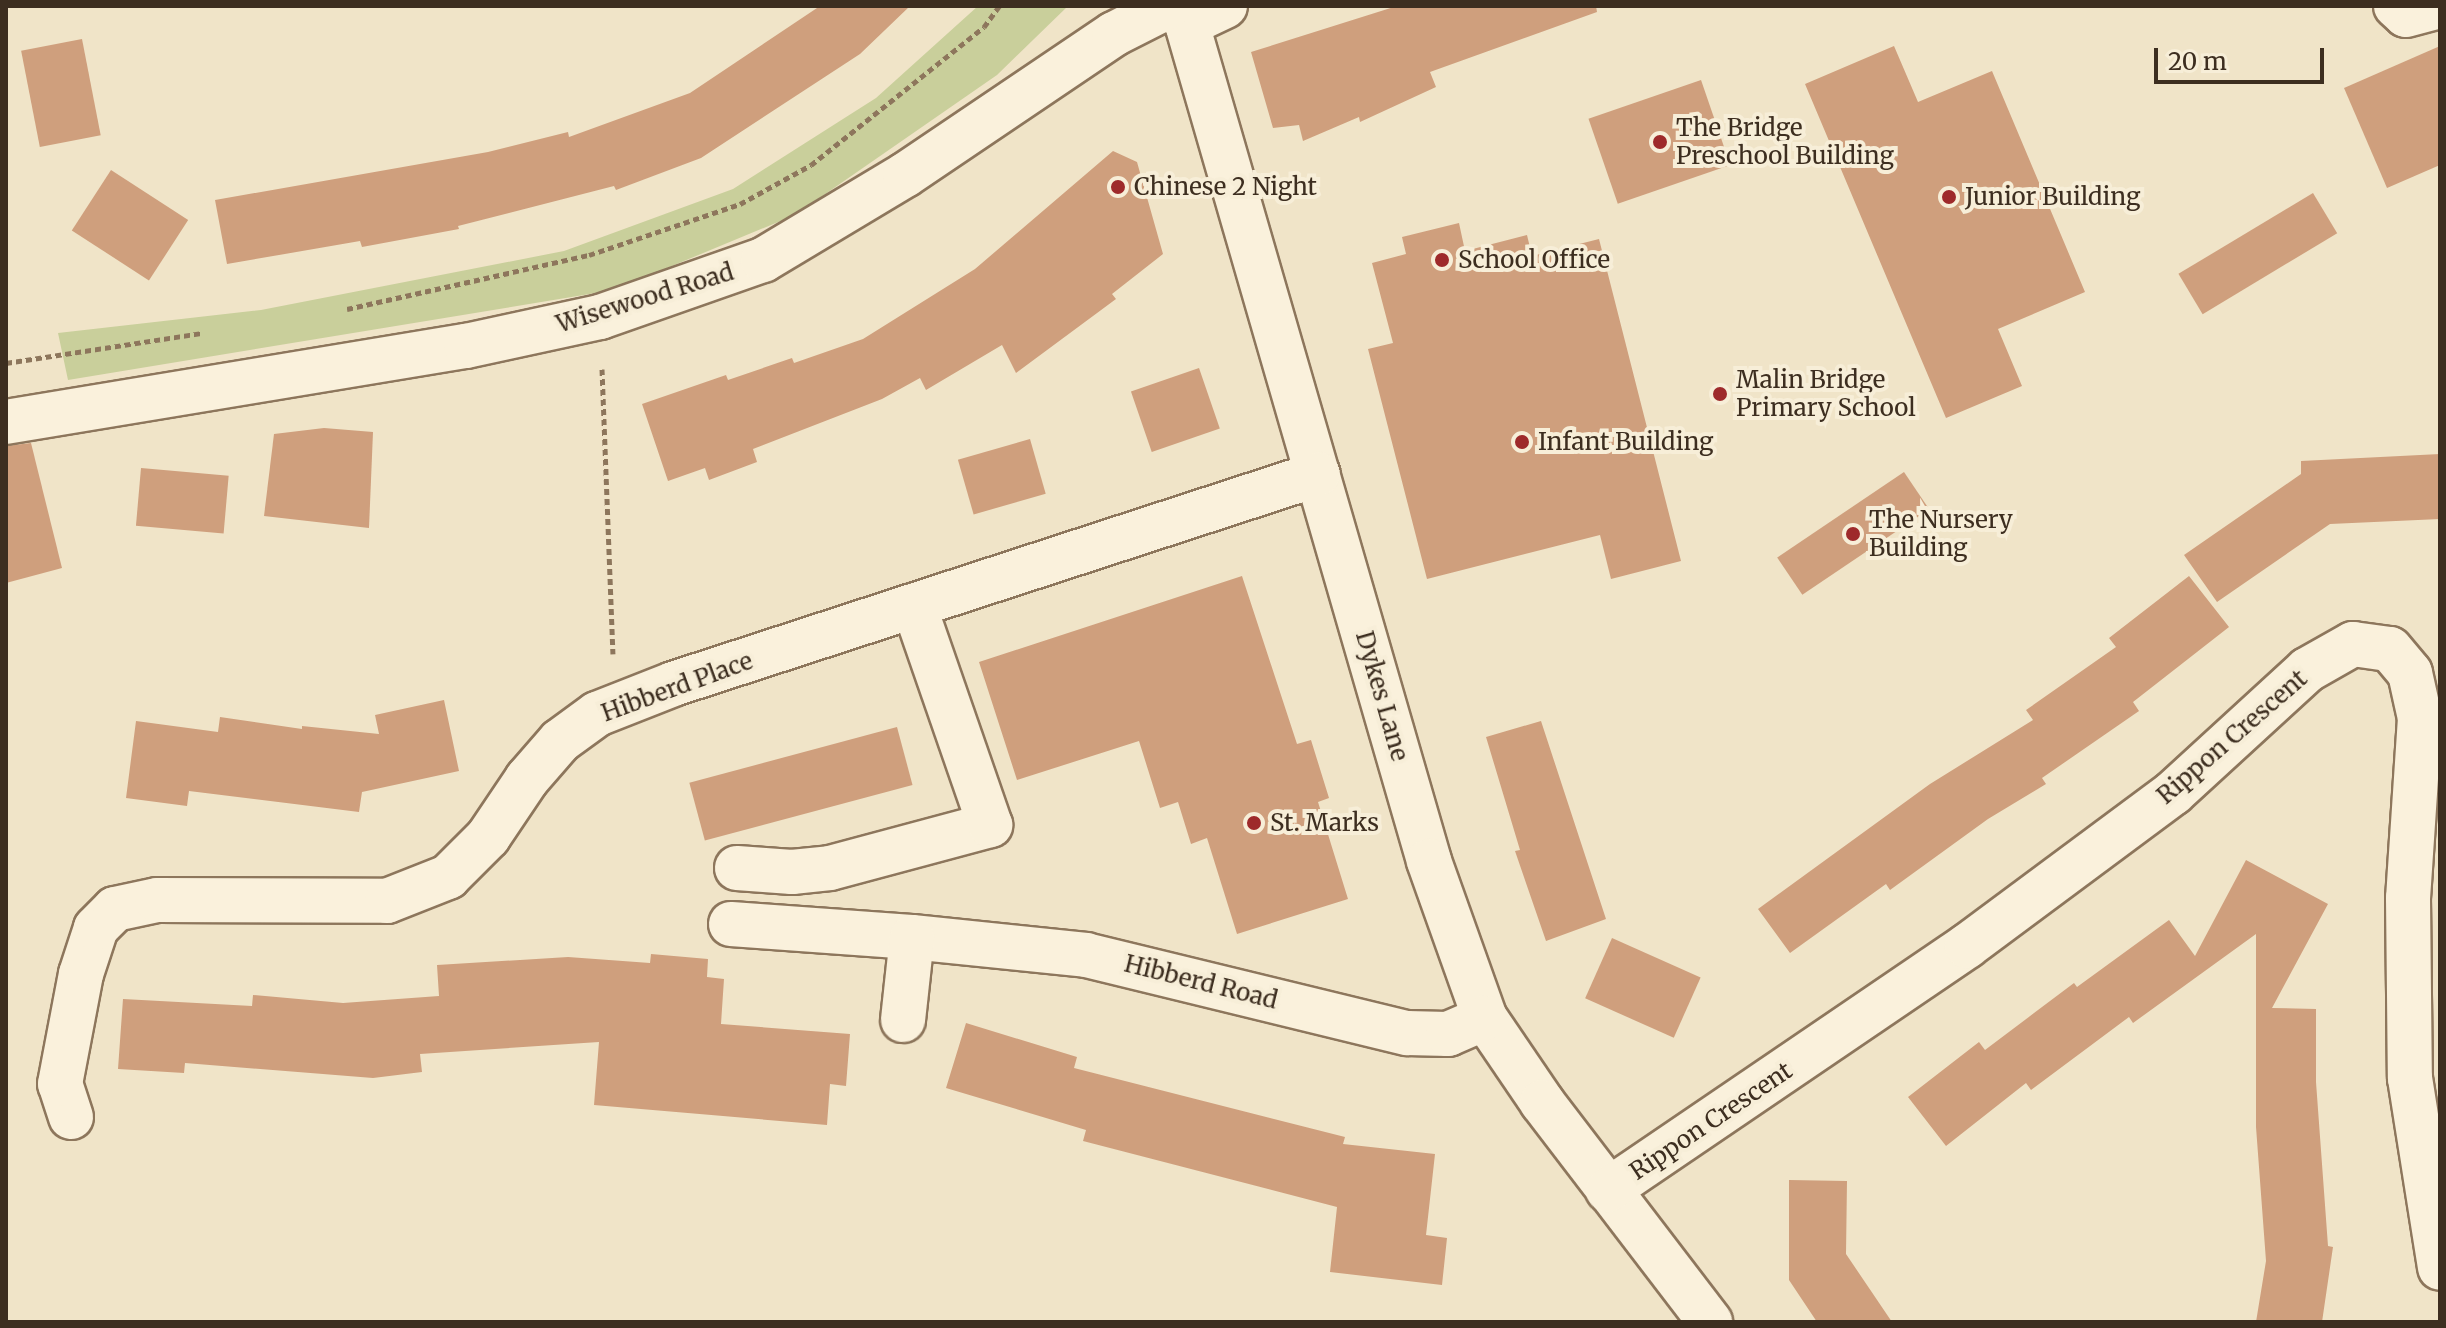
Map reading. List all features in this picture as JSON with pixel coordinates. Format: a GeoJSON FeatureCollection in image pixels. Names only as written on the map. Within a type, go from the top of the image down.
{"type":"FeatureCollection","features":[{"type":"Feature","properties":{"kind":"street","name":"Wisewood Road"},"geometry":{"type":"LineString","coordinates":[[6,422],[466,346],[600,317],[763,260],[905,175],[1114,34],[1192,10]]}},
{"type":"Feature","properties":{"kind":"street","name":"Dykes Lane"},"geometry":{"type":"LineString","coordinates":[[1192,10],[1318,474],[1429,861],[1485,1018],[1608,1190],[1710,1322]]}},
{"type":"Feature","properties":{"kind":"street","name":"Hibberd Place"},"geometry":{"type":"LineString","coordinates":[[71,1117],[60,1084],[81,974],[96,928],[115,909],[157,900],[387,901],[448,877],[488,837],[527,779],[560,741],[597,714],[673,684],[1318,474]]}},
{"type":"Feature","properties":{"kind":"street"},"geometry":{"type":"LineString","coordinates":[[737,868],[792,872],[830,868],[990,825],[914,606]]}},
{"type":"Feature","properties":{"kind":"street","name":"Rippon Crescent"},"geometry":{"type":"LineString","coordinates":[[1608,1190],[1967,946],[2173,793],[2307,670],[2353,644],[2390,649],[2410,673],[2420,718],[2408,898],[2410,1078],[2440,1268]]}},
{"type":"Feature","properties":{"kind":"street","name":"Hibberd Road"},"geometry":{"type":"LineString","coordinates":[[731,924],[912,937],[1086,955],[1407,1033],[1448,1034],[1485,1018]]}},
{"type":"Feature","properties":{"kind":"street"},"geometry":{"type":"LineString","coordinates":[[903,1020],[912,937]]}},
{"type":"Feature","properties":{"kind":"path"},"geometry":{"type":"LineString","coordinates":[[338,311],[589,255],[740,204],[811,165],[984,27],[999,6]]}},
{"type":"Feature","properties":{"kind":"path"},"geometry":{"type":"LineString","coordinates":[[600,317],[615,707]]}},
{"type":"Feature","properties":{"kind":"path"},"geometry":{"type":"LineString","coordinates":[[6,363],[217,331]]}},
{"type":"Feature","properties":{"kind":"green space"},"geometry":{"type":"Polygon","coordinates":[[[978,6],[1068,6],[997,75],[795,215],[614,290],[68,380],[58,333],[261,310],[564,251],[733,189],[876,98],[978,6]]]}},
{"type":"Feature","properties":{"kind":"building"},"geometry":{"type":"Polygon","coordinates":[[[820,6],[910,6],[860,54],[701,158],[616,190],[614,186],[458,226],[459,229],[362,247],[360,241],[227,264],[215,200],[488,152],[568,132],[569,137],[690,93],[820,6]]]}},
{"type":"Feature","properties":{"kind":"building"},"geometry":{"type":"Polygon","coordinates":[[[1397,6],[1596,6],[1597,12],[1430,72],[1436,87],[1360,122],[1359,117],[1303,141],[1299,125],[1273,128],[1251,52],[1397,6]]]}},
{"type":"Feature","properties":{"kind":"building"},"geometry":{"type":"Polygon","coordinates":[[[82,39],[101,135],[40,147],[21,51],[82,39]]]}},
{"type":"Feature","properties":{"kind":"building","name":"Junior Building"},"geometry":{"type":"Polygon","coordinates":[[[1894,46],[1918,102],[1992,71],[2085,292],[1998,329],[2022,386],[1946,418],[1805,84],[1894,46]]]}},
{"type":"Feature","properties":{"kind":"building"},"geometry":{"type":"Polygon","coordinates":[[[2440,46],[2440,165],[2387,188],[2344,88],[2440,46]]]}},
{"type":"Feature","properties":{"kind":"building","name":"The Bridge Preschool Building"},"geometry":{"type":"Polygon","coordinates":[[[1701,80],[1730,165],[1618,204],[1588,119],[1701,80]]]}},
{"type":"Feature","properties":{"kind":"building"},"geometry":{"type":"Polygon","coordinates":[[[1113,151],[1137,162],[1163,254],[1112,294],[1116,299],[1016,373],[1002,345],[926,390],[920,378],[882,399],[753,449],[757,462],[709,480],[705,468],[668,481],[642,404],[726,375],[728,380],[792,358],[794,363],[863,339],[975,269],[1113,151]]]}},
{"type":"Feature","properties":{"kind":"building"},"geometry":{"type":"Polygon","coordinates":[[[111,170],[188,220],[149,280],[72,230],[111,170]]]}},
{"type":"Feature","properties":{"kind":"building"},"geometry":{"type":"Polygon","coordinates":[[[2313,193],[2337,233],[2203,314],[2178,274],[2313,193]]]}},
{"type":"Feature","properties":{"kind":"building","name":"Infant Building"},"geometry":{"type":"Polygon","coordinates":[[[1459,223],[1465,251],[1527,235],[1532,256],[1599,239],[1681,561],[1611,579],[1600,535],[1427,579],[1368,349],[1393,343],[1372,263],[1406,254],[1402,237],[1459,223]]]}},
{"type":"Feature","properties":{"kind":"building"},"geometry":{"type":"Polygon","coordinates":[[[1199,368],[1220,429],[1152,452],[1131,391],[1199,368]]]}},
{"type":"Feature","properties":{"kind":"building"},"geometry":{"type":"Polygon","coordinates":[[[324,428],[373,432],[369,528],[264,516],[274,434],[324,428]]]}},
{"type":"Feature","properties":{"kind":"building"},"geometry":{"type":"Polygon","coordinates":[[[1030,439],[1046,494],[974,514],[958,460],[1030,439]]]}},
{"type":"Feature","properties":{"kind":"building"},"geometry":{"type":"Polygon","coordinates":[[[31,443],[62,568],[6,583],[6,446],[31,443]]]}},
{"type":"Feature","properties":{"kind":"building"},"geometry":{"type":"Polygon","coordinates":[[[2440,454],[2440,519],[2330,524],[2217,602],[2184,555],[2301,474],[2301,461],[2440,454]]]}},
{"type":"Feature","properties":{"kind":"building"},"geometry":{"type":"Polygon","coordinates":[[[141,468],[229,476],[224,533],[136,526],[141,468]]]}},
{"type":"Feature","properties":{"kind":"building","name":"The Nursery Building"},"geometry":{"type":"Polygon","coordinates":[[[1904,472],[1929,509],[1802,595],[1777,558],[1904,472]]]}},
{"type":"Feature","properties":{"kind":"building"},"geometry":{"type":"Polygon","coordinates":[[[1242,576],[1297,744],[1311,740],[1329,798],[1318,802],[1348,899],[1237,934],[1207,838],[1191,844],[1178,802],[1160,808],[1139,741],[1017,780],[979,662],[1242,576]]]}},
{"type":"Feature","properties":{"kind":"building"},"geometry":{"type":"Polygon","coordinates":[[[2189,576],[2229,627],[2133,702],[2139,711],[2042,778],[2046,784],[1988,819],[1890,890],[1886,884],[1790,953],[1758,909],[1930,784],[2033,720],[2026,710],[2116,647],[2109,638],[2189,576]]]}},
{"type":"Feature","properties":{"kind":"building"},"geometry":{"type":"Polygon","coordinates":[[[444,700],[459,771],[362,792],[359,812],[189,791],[187,806],[126,798],[136,721],[218,732],[220,717],[302,729],[302,726],[379,734],[375,715],[444,700]]]}},
{"type":"Feature","properties":{"kind":"building"},"geometry":{"type":"Polygon","coordinates":[[[1541,721],[1606,919],[1546,941],[1515,851],[1520,850],[1486,737],[1541,721]]]}},
{"type":"Feature","properties":{"kind":"building"},"geometry":{"type":"Polygon","coordinates":[[[897,727],[913,785],[705,841],[689,783],[897,727]]]}},
{"type":"Feature","properties":{"kind":"building"},"geometry":{"type":"Polygon","coordinates":[[[2246,860],[2328,904],[2272,1008],[2316,1009],[2316,1082],[2328,1246],[2333,1247],[2322,1322],[2256,1322],[2266,1261],[2256,1127],[2256,934],[2133,1023],[2129,1017],[2031,1090],[2026,1083],[1946,1146],[1908,1097],[1979,1042],[1985,1050],[2074,983],[2077,987],[2169,920],[2195,956],[2246,860]]]}},
{"type":"Feature","properties":{"kind":"building"},"geometry":{"type":"Polygon","coordinates":[[[1612,938],[1701,977],[1674,1038],[1585,998],[1612,938]]]}},
{"type":"Feature","properties":{"kind":"building"},"geometry":{"type":"Polygon","coordinates":[[[651,954],[708,959],[707,977],[724,979],[721,1024],[850,1034],[846,1086],[830,1084],[827,1125],[594,1105],[599,1042],[420,1054],[422,1072],[373,1078],[185,1063],[184,1073],[118,1069],[123,999],[252,1006],[253,995],[343,1003],[439,996],[437,965],[568,957],[650,963],[651,954]]]}},
{"type":"Feature","properties":{"kind":"building"},"geometry":{"type":"Polygon","coordinates":[[[966,1023],[1077,1057],[1074,1068],[1345,1137],[1343,1144],[1435,1154],[1426,1235],[1447,1238],[1442,1285],[1330,1272],[1337,1207],[1083,1141],[1086,1130],[946,1088],[966,1023]]]}},
{"type":"Feature","properties":{"kind":"building"},"geometry":{"type":"Polygon","coordinates":[[[1789,1180],[1847,1181],[1846,1254],[1892,1322],[1817,1322],[1789,1280],[1789,1180]]]}},
{"type":"Feature","properties":{"kind":"place","name":"The Bridge Preschool Building"},"geometry":{"type":"Point","coordinates":[1660,142]}},
{"type":"Feature","properties":{"kind":"place","name":"Chinese 2 Night"},"geometry":{"type":"Point","coordinates":[1118,187]}},
{"type":"Feature","properties":{"kind":"place","name":"Junior Building"},"geometry":{"type":"Point","coordinates":[1949,197]}},
{"type":"Feature","properties":{"kind":"place","name":"School Office"},"geometry":{"type":"Point","coordinates":[1442,260]}},
{"type":"Feature","properties":{"kind":"place","name":"Malin Bridge Primary School"},"geometry":{"type":"Point","coordinates":[1720,394]}},
{"type":"Feature","properties":{"kind":"place","name":"Infant Building"},"geometry":{"type":"Point","coordinates":[1522,442]}},
{"type":"Feature","properties":{"kind":"place","name":"The Nursery Building"},"geometry":{"type":"Point","coordinates":[1853,534]}},
{"type":"Feature","properties":{"kind":"place","name":"St. Marks"},"geometry":{"type":"Point","coordinates":[1254,823]}}]}
